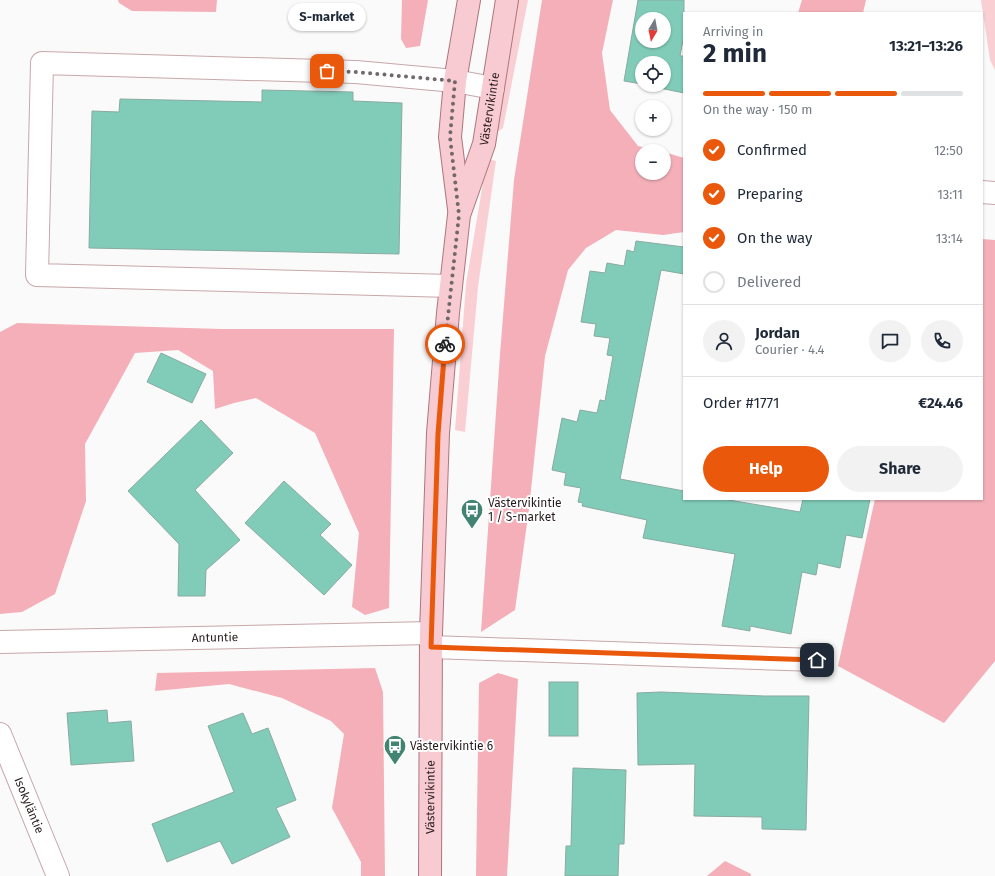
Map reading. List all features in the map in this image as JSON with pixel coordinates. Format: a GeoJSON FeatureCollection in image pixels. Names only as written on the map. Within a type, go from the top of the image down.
{"type":"FeatureCollection","features":[{"type":"Feature","properties":{"kind":"main road","name":"Västervikintie"},"geometry":{"type":"LineString","coordinates":[[459,215],[450,137],[455,81],[469,0]]}},
{"type":"Feature","properties":{"kind":"main road","name":"Västervikintie"},"geometry":{"type":"LineString","coordinates":[[430,876],[431,640],[438,434],[459,215],[484,144],[506,0]]}},
{"type":"Feature","properties":{"kind":"street"},"geometry":{"type":"LineString","coordinates":[[451,286],[37,275],[42,64],[356,72],[455,81],[493,88]]}},
{"type":"Feature","properties":{"kind":"street"},"geometry":{"type":"LineString","coordinates":[[983,192],[995,193]]}},
{"type":"Feature","properties":{"kind":"street","name":"Antuntie"},"geometry":{"type":"LineString","coordinates":[[0,642],[431,640],[817,660]]}},
{"type":"Feature","properties":{"kind":"street","name":"Isokyläntie"},"geometry":{"type":"LineString","coordinates":[[0,734],[58,876]]}},
{"type":"Feature","properties":{"kind":"shaded area"},"geometry":{"type":"Polygon","coordinates":[[[118,0],[217,0],[216,12],[132,11],[119,3],[118,0]]]}},
{"type":"Feature","properties":{"kind":"shaded area"},"geometry":{"type":"Polygon","coordinates":[[[402,0],[428,0],[420,46],[406,48],[401,39],[402,0]]]}},
{"type":"Feature","properties":{"kind":"shaded area"},"geometry":{"type":"Polygon","coordinates":[[[518,0],[528,0],[503,128],[493,135],[518,0]]]}},
{"type":"Feature","properties":{"kind":"shaded area"},"geometry":{"type":"Polygon","coordinates":[[[542,0],[613,0],[602,53],[610,110],[636,144],[635,144],[635,180],[671,180],[671,154],[683,158],[683,232],[663,235],[616,230],[586,248],[568,270],[545,356],[529,509],[515,610],[481,632],[500,354],[514,180],[542,0]]]}},
{"type":"Feature","properties":{"kind":"shaded area"},"geometry":{"type":"Polygon","coordinates":[[[802,0],[866,0],[863,12],[798,12],[802,0]]]}},
{"type":"Feature","properties":{"kind":"shaded area"},"geometry":{"type":"Polygon","coordinates":[[[981,0],[995,0],[995,70],[990,60],[981,0]]]}},
{"type":"Feature","properties":{"kind":"shaded area"},"geometry":{"type":"Polygon","coordinates":[[[487,159],[496,161],[478,287],[465,432],[455,430],[466,284],[487,159]]]}},
{"type":"Feature","properties":{"kind":"shaded area"},"geometry":{"type":"Polygon","coordinates":[[[983,239],[995,240],[995,661],[944,723],[838,666],[875,500],[983,500],[983,239]]]}},
{"type":"Feature","properties":{"kind":"shaded area"},"geometry":{"type":"Polygon","coordinates":[[[17,323],[222,329],[394,329],[389,608],[365,615],[352,607],[359,533],[315,433],[256,398],[215,409],[213,371],[178,350],[135,353],[85,444],[86,501],[55,594],[22,612],[0,614],[0,332],[17,323]]]}},
{"type":"Feature","properties":{"kind":"shaded area"},"geometry":{"type":"Polygon","coordinates":[[[375,668],[383,692],[385,876],[361,876],[361,862],[332,808],[344,734],[331,721],[282,698],[229,684],[155,691],[157,673],[375,668]]]}},
{"type":"Feature","properties":{"kind":"shaded area"},"geometry":{"type":"Polygon","coordinates":[[[498,673],[518,679],[507,876],[476,876],[479,683],[498,673]]]}},
{"type":"Feature","properties":{"kind":"shaded area"},"geometry":{"type":"Polygon","coordinates":[[[725,861],[751,874],[751,876],[707,876],[725,861]]]}},
{"type":"Feature","properties":{"kind":"building"},"geometry":{"type":"Polygon","coordinates":[[[638,0],[684,0],[683,40],[680,56],[683,56],[683,93],[671,90],[671,56],[635,56],[635,83],[624,81],[635,17],[635,48],[671,48],[671,12],[636,12],[638,0]]]}},
{"type":"Feature","properties":{"kind":"building"},"geometry":{"type":"Polygon","coordinates":[[[262,90],[353,92],[353,101],[402,103],[399,254],[89,248],[92,111],[119,112],[120,99],[262,102],[262,90]]]}},
{"type":"Feature","properties":{"kind":"building"},"geometry":{"type":"Polygon","coordinates":[[[636,241],[683,247],[683,274],[661,270],[620,479],[683,491],[683,500],[729,500],[800,512],[803,500],[870,500],[862,538],[846,535],[840,568],[818,563],[816,575],[802,572],[791,634],[750,626],[750,631],[722,626],[735,554],[643,538],[647,520],[582,506],[583,503],[578,502],[581,488],[564,485],[566,473],[552,470],[562,418],[577,422],[580,410],[597,413],[600,400],[605,401],[613,356],[607,355],[610,338],[594,336],[596,324],[581,322],[590,271],[605,273],[607,263],[624,266],[627,250],[634,252],[636,241]]]}},
{"type":"Feature","properties":{"kind":"building"},"geometry":{"type":"Polygon","coordinates":[[[161,353],[206,374],[192,403],[147,382],[161,353]]]}},
{"type":"Feature","properties":{"kind":"building"},"geometry":{"type":"Polygon","coordinates":[[[201,420],[233,453],[195,490],[240,540],[206,570],[205,596],[178,596],[179,544],[128,491],[201,420]]]}},
{"type":"Feature","properties":{"kind":"building"},"geometry":{"type":"Polygon","coordinates":[[[284,481],[331,524],[320,535],[352,565],[324,595],[245,523],[284,481]]]}},
{"type":"Feature","properties":{"kind":"building"},"geometry":{"type":"Polygon","coordinates":[[[549,682],[578,682],[578,736],[549,736],[549,682]]]}},
{"type":"Feature","properties":{"kind":"building"},"geometry":{"type":"Polygon","coordinates":[[[661,692],[764,696],[809,696],[806,830],[762,829],[762,817],[694,816],[695,764],[638,765],[637,693],[661,692]]]}},
{"type":"Feature","properties":{"kind":"building"},"geometry":{"type":"Polygon","coordinates":[[[107,710],[108,723],[131,721],[134,761],[71,765],[67,713],[107,710]]]}},
{"type":"Feature","properties":{"kind":"building"},"geometry":{"type":"Polygon","coordinates":[[[243,713],[252,734],[268,728],[296,800],[276,808],[290,837],[232,864],[220,841],[167,862],[152,824],[234,792],[208,726],[243,713]]]}},
{"type":"Feature","properties":{"kind":"building"},"geometry":{"type":"Polygon","coordinates":[[[573,768],[626,770],[624,844],[619,844],[618,876],[565,876],[566,846],[571,846],[573,768]]]}},
{"type":"Feature","properties":{"kind":"way so far"},"geometry":{"type":"LineString","coordinates":[[327,71],[356,72],[455,81],[450,137],[459,215],[445,344]]}},
{"type":"Feature","properties":{"kind":"place","name":"S-market"},"geometry":{"type":"Point","coordinates":[327,71]}},
{"type":"Feature","properties":{"kind":"place","name":"Västervikintie 1 / S-market"},"geometry":{"type":"Point","coordinates":[472,530]}},
{"type":"Feature","properties":{"kind":"place","name":"Västervikintie 6"},"geometry":{"type":"Point","coordinates":[395,766]}},
{"type":"Feature","properties":{"kind":"route"},"geometry":{"type":"LineString","coordinates":[[445,344],[438,434],[431,647],[817,660]]}}]}
